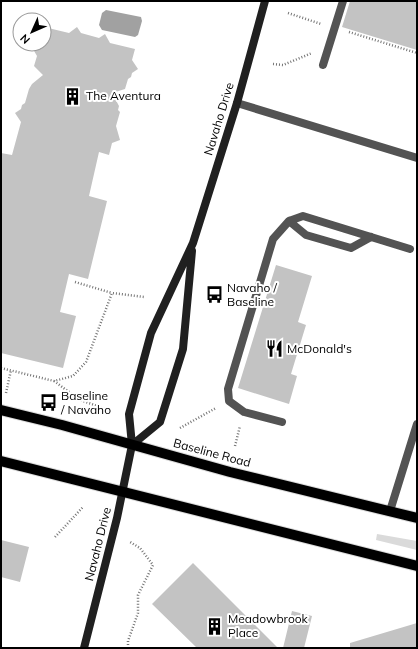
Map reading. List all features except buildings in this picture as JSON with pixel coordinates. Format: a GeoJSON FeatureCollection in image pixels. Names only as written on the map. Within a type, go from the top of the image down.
{"type":"FeatureCollection","features":[{"type":"Feature","properties":{"kind":"main road","name":"Baseline Road"},"geometry":{"type":"LineString","coordinates":[[1,410],[62,425],[230,472],[417,518]]}},
{"type":"Feature","properties":{"kind":"main road"},"geometry":{"type":"LineString","coordinates":[[1,461],[417,566]]}},
{"type":"Feature","properties":{"kind":"street","name":"Navaho Drive"},"geometry":{"type":"LineString","coordinates":[[84,648],[118,518],[132,445],[128,414],[151,333],[193,243],[237,103],[265,1]]}},
{"type":"Feature","properties":{"kind":"street","name":"Navaho Drive"},"geometry":{"type":"LineString","coordinates":[[132,445],[160,422],[181,356],[193,243]]}},
{"type":"Feature","properties":{"kind":"lane"},"geometry":{"type":"LineString","coordinates":[[323,65],[343,1]]}},
{"type":"Feature","properties":{"kind":"lane"},"geometry":{"type":"LineString","coordinates":[[237,103],[417,158]]}},
{"type":"Feature","properties":{"kind":"lane"},"geometry":{"type":"LineString","coordinates":[[282,422],[244,412],[229,401],[228,389],[273,239],[289,222],[303,216],[410,249]]}},
{"type":"Feature","properties":{"kind":"lane"},"geometry":{"type":"LineString","coordinates":[[289,222],[306,235],[352,248],[371,237]]}},
{"type":"Feature","properties":{"kind":"lane"},"geometry":{"type":"LineString","coordinates":[[390,511],[417,424]]}},
{"type":"Feature","properties":{"kind":"path"},"geometry":{"type":"LineString","coordinates":[[288,13],[417,53]]}},
{"type":"Feature","properties":{"kind":"path"},"geometry":{"type":"LineString","coordinates":[[273,64],[283,65],[312,53],[326,56]]}},
{"type":"Feature","properties":{"kind":"path"},"geometry":{"type":"LineString","coordinates":[[75,282],[112,293],[144,297]]}},
{"type":"Feature","properties":{"kind":"path"},"geometry":{"type":"LineString","coordinates":[[54,381],[73,376],[86,362],[112,293]]}},
{"type":"Feature","properties":{"kind":"path"},"geometry":{"type":"LineString","coordinates":[[1,368],[54,381],[80,400],[106,409]]}},
{"type":"Feature","properties":{"kind":"path"},"geometry":{"type":"LineString","coordinates":[[6,393],[11,370]]}},
{"type":"Feature","properties":{"kind":"path"},"geometry":{"type":"LineString","coordinates":[[180,428],[229,401]]}},
{"type":"Feature","properties":{"kind":"path"},"geometry":{"type":"LineString","coordinates":[[235,446],[244,412]]}},
{"type":"Feature","properties":{"kind":"path"},"geometry":{"type":"LineString","coordinates":[[55,537],[84,507]]}},
{"type":"Feature","properties":{"kind":"path"},"geometry":{"type":"LineString","coordinates":[[128,648],[128,641],[138,613],[138,595],[153,566],[140,548],[130,542]]}},
{"type":"Feature","properties":{"kind":"shaded area"},"geometry":{"type":"Polygon","coordinates":[[[106,10],[141,17],[142,21],[138,35],[135,37],[102,30],[99,25],[102,13],[106,10]]]}},
{"type":"Feature","properties":{"kind":"shaded area"},"geometry":{"type":"Polygon","coordinates":[[[377,534],[417,541],[417,550],[376,540],[377,534]]]}},
{"type":"Feature","properties":{"kind":"place","name":"The Aventura"},"geometry":{"type":"Point","coordinates":[73,96]}},
{"type":"Feature","properties":{"kind":"place","name":"Navaho / Baseline"},"geometry":{"type":"Point","coordinates":[214,295]}},
{"type":"Feature","properties":{"kind":"place","name":"McDonald's"},"geometry":{"type":"Point","coordinates":[274,349]}},
{"type":"Feature","properties":{"kind":"place","name":"Baseline / Navaho"},"geometry":{"type":"Point","coordinates":[48,403]}},
{"type":"Feature","properties":{"kind":"place","name":"Meadowbrook Place"},"geometry":{"type":"Point","coordinates":[215,626]}}]}
